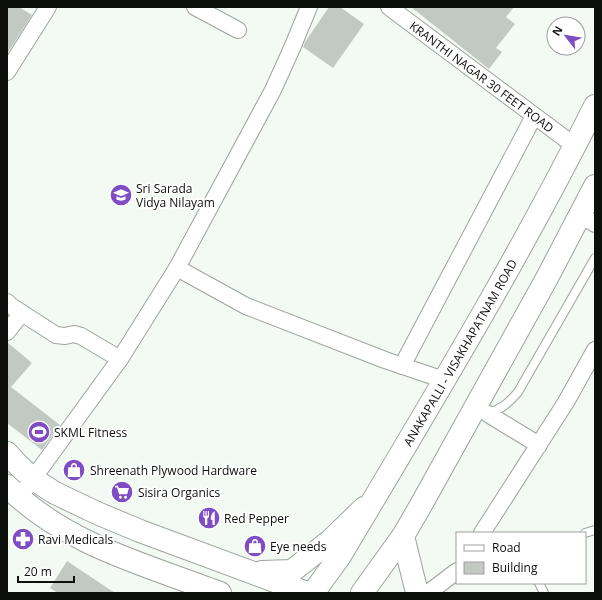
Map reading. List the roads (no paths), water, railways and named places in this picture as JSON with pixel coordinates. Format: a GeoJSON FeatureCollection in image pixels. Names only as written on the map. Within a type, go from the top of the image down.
{"type":"FeatureCollection","features":[{"type":"Feature","properties":{"kind":"main road","name":"ANAKAPALLI - VISAKHAPATNAM ROAD"},"geometry":{"type":"LineString","coordinates":[[313,593],[340,556],[495,292],[575,146],[595,106]]}},
{"type":"Feature","properties":{"kind":"main road"},"geometry":{"type":"LineString","coordinates":[[362,593],[403,536],[547,278],[588,219],[595,186]]}},
{"type":"Feature","properties":{"kind":"main road"},"geometry":{"type":"LineString","coordinates":[[7,453],[33,478],[55,493],[97,513],[140,531],[308,593]]}},
{"type":"Feature","properties":{"kind":"main road"},"geometry":{"type":"LineString","coordinates":[[13,492],[49,521],[78,537],[107,551],[142,565],[220,593]]}},
{"type":"Feature","properties":{"kind":"main road"},"geometry":{"type":"LineString","coordinates":[[253,573],[292,571],[330,541],[373,500]]}},
{"type":"Feature","properties":{"kind":"main road"},"geometry":{"type":"LineString","coordinates":[[403,536],[417,593]]}},
{"type":"Feature","properties":{"kind":"street"},"geometry":{"type":"LineString","coordinates":[[7,72],[48,7]]}},
{"type":"Feature","properties":{"kind":"street"},"geometry":{"type":"LineString","coordinates":[[195,7],[238,30]]}},
{"type":"Feature","properties":{"kind":"street"},"geometry":{"type":"LineString","coordinates":[[13,492],[33,478],[120,359],[177,268],[273,90],[309,7]]}},
{"type":"Feature","properties":{"kind":"street","name":"KRANTHI NAGAR 30 FEET ROAD"},"geometry":{"type":"LineString","coordinates":[[389,7],[575,146]]}},
{"type":"Feature","properties":{"kind":"street"},"geometry":{"type":"LineString","coordinates":[[402,366],[534,116]]}},
{"type":"Feature","properties":{"kind":"street"},"geometry":{"type":"LineString","coordinates":[[177,268],[246,306],[402,366],[444,380]]}},
{"type":"Feature","properties":{"kind":"street"},"geometry":{"type":"LineString","coordinates":[[7,302],[56,335],[65,336],[74,334],[81,336],[120,359]]}},
{"type":"Feature","properties":{"kind":"street"},"geometry":{"type":"LineString","coordinates":[[7,332],[22,313]]}},
{"type":"Feature","properties":{"kind":"street"},"geometry":{"type":"LineString","coordinates":[[483,532],[566,402],[595,350]]}},
{"type":"Feature","properties":{"kind":"street"},"geometry":{"type":"LineString","coordinates":[[488,414],[539,444]]}},
{"type":"Feature","properties":{"kind":"street"},"geometry":{"type":"LineString","coordinates":[[428,593],[456,572]]}},
{"type":"Feature","properties":{"kind":"lane"},"geometry":{"type":"LineString","coordinates":[[466,424],[499,409],[509,402],[518,392],[595,258]]}},
{"type":"Feature","properties":{"kind":"lane"},"geometry":{"type":"LineString","coordinates":[[540,584],[544,593]]}},
{"type":"Feature","properties":{"kind":"place","name":"Sri Sarada Vidya Nilayam"},"geometry":{"type":"Point","coordinates":[121,195]}},
{"type":"Feature","properties":{"kind":"place","name":"SKML Fitness"},"geometry":{"type":"Point","coordinates":[39,432]}},
{"type":"Feature","properties":{"kind":"place","name":"Shreenath Plywood Hardware"},"geometry":{"type":"Point","coordinates":[74,470]}},
{"type":"Feature","properties":{"kind":"place","name":"Sisira Organics"},"geometry":{"type":"Point","coordinates":[122,492]}},
{"type":"Feature","properties":{"kind":"place","name":"Red Pepper"},"geometry":{"type":"Point","coordinates":[209,518]}},
{"type":"Feature","properties":{"kind":"place","name":"Ravi Medicals"},"geometry":{"type":"Point","coordinates":[23,539]}},
{"type":"Feature","properties":{"kind":"place","name":"Eye needs"},"geometry":{"type":"Point","coordinates":[255,546]}}]}
